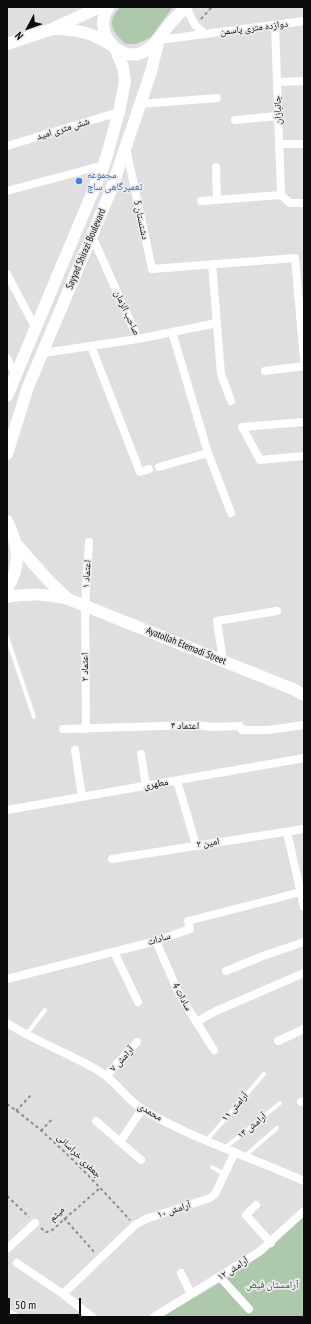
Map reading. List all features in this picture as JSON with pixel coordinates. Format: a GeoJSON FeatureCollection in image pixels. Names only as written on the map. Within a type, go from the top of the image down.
{"type":"FeatureCollection","features":[{"type":"Feature","properties":{"kind":"main road"},"geometry":{"type":"LineString","coordinates":[[7,44],[52,29],[100,7]]}},
{"type":"Feature","properties":{"kind":"main road","name":"Sayyad Shirazi Boulevard"},"geometry":{"type":"LineString","coordinates":[[7,396],[12,374],[35,327],[104,164],[119,112],[125,80],[123,67],[114,48],[106,37],[103,27],[105,14],[109,7]]}},
{"type":"Feature","properties":{"kind":"main road"},"geometry":{"type":"LineString","coordinates":[[52,29],[75,29],[84,31],[114,48],[128,54],[136,54],[150,48],[158,41],[172,22],[186,7]]}},
{"type":"Feature","properties":{"kind":"main road","name":"Sayyad Shirazi Boulevard"},"geometry":{"type":"LineString","coordinates":[[7,454],[28,387],[44,353],[59,311],[112,190],[151,72],[158,41]]}},
{"type":"Feature","properties":{"kind":"main road"},"geometry":{"type":"LineString","coordinates":[[7,521],[13,533],[16,545],[17,564],[11,582],[7,588]]}},
{"type":"Feature","properties":{"kind":"main road"},"geometry":{"type":"LineString","coordinates":[[16,545],[48,580],[68,599]]}},
{"type":"Feature","properties":{"kind":"main road"},"geometry":{"type":"LineString","coordinates":[[7,597],[29,594],[46,594],[68,599]]}},
{"type":"Feature","properties":{"kind":"main road","name":"Ayatollah Etemadi Street"},"geometry":{"type":"LineString","coordinates":[[68,599],[293,689],[304,695]]}},
{"type":"Feature","properties":{"kind":"street"},"geometry":{"type":"LineString","coordinates":[[186,7],[196,25],[205,34]]}},
{"type":"Feature","properties":{"kind":"street","name":"دوازده متری یاسمن"},"geometry":{"type":"LineString","coordinates":[[158,41],[304,21]]}},
{"type":"Feature","properties":{"kind":"street","name":"جانبازان"},"geometry":{"type":"LineString","coordinates":[[275,25],[280,195]]}},
{"type":"Feature","properties":{"kind":"street"},"geometry":{"type":"LineString","coordinates":[[277,82],[304,81]]}},
{"type":"Feature","properties":{"kind":"street"},"geometry":{"type":"LineString","coordinates":[[140,104],[217,98]]}},
{"type":"Feature","properties":{"kind":"street","name":"شش متری امید"},"geometry":{"type":"LineString","coordinates":[[7,146],[119,112]]}},
{"type":"Feature","properties":{"kind":"street"},"geometry":{"type":"LineString","coordinates":[[235,120],[278,116]]}},
{"type":"Feature","properties":{"kind":"street"},"geometry":{"type":"LineString","coordinates":[[279,144],[304,144]]}},
{"type":"Feature","properties":{"kind":"street","name":"دشتستان 5"},"geometry":{"type":"LineString","coordinates":[[126,147],[152,269],[212,264]]}},
{"type":"Feature","properties":{"kind":"street"},"geometry":{"type":"LineString","coordinates":[[7,191],[104,164]]}},
{"type":"Feature","properties":{"kind":"street"},"geometry":{"type":"LineString","coordinates":[[216,167],[217,200]]}},
{"type":"Feature","properties":{"kind":"street"},"geometry":{"type":"LineString","coordinates":[[201,201],[280,195],[290,203],[304,203]]}},
{"type":"Feature","properties":{"kind":"street","name":"صاحب الزمان"},"geometry":{"type":"LineString","coordinates":[[92,236],[138,339],[217,323]]}},
{"type":"Feature","properties":{"kind":"street"},"geometry":{"type":"LineString","coordinates":[[231,401],[221,374],[212,264],[295,258],[304,360]]}},
{"type":"Feature","properties":{"kind":"street"},"geometry":{"type":"LineString","coordinates":[[7,274],[35,327]]}},
{"type":"Feature","properties":{"kind":"street"},"geometry":{"type":"LineString","coordinates":[[172,332],[208,453],[231,513]]}},
{"type":"Feature","properties":{"kind":"street"},"geometry":{"type":"LineString","coordinates":[[44,353],[138,339]]}},
{"type":"Feature","properties":{"kind":"street"},"geometry":{"type":"LineString","coordinates":[[91,346],[140,472],[149,470]]}},
{"type":"Feature","properties":{"kind":"street"},"geometry":{"type":"LineString","coordinates":[[7,358],[12,374]]}},
{"type":"Feature","properties":{"kind":"street"},"geometry":{"type":"LineString","coordinates":[[265,371],[304,366]]}},
{"type":"Feature","properties":{"kind":"street"},"geometry":{"type":"LineString","coordinates":[[304,422],[242,427],[260,460],[304,456]]}},
{"type":"Feature","properties":{"kind":"street"},"geometry":{"type":"LineString","coordinates":[[159,467],[208,453]]}},
{"type":"Feature","properties":{"kind":"street","name":"اعتماد ۱"},"geometry":{"type":"LineString","coordinates":[[85,606],[89,542]]}},
{"type":"Feature","properties":{"kind":"street","name":"اعتماد ۲"},"geometry":{"type":"LineString","coordinates":[[85,606],[86,729]]}},
{"type":"Feature","properties":{"kind":"street"},"geometry":{"type":"LineString","coordinates":[[223,661],[217,621],[277,611]]}},
{"type":"Feature","properties":{"kind":"street","name":"اعتماد ۴"},"geometry":{"type":"LineString","coordinates":[[63,728],[86,729],[195,725],[212,727],[240,726],[242,730],[252,730],[304,726]]}},
{"type":"Feature","properties":{"kind":"street"},"geometry":{"type":"LineString","coordinates":[[74,750],[82,797]]}},
{"type":"Feature","properties":{"kind":"street"},"geometry":{"type":"LineString","coordinates":[[141,754],[146,786]]}},
{"type":"Feature","properties":{"kind":"street","name":"مطهری"},"geometry":{"type":"LineString","coordinates":[[7,810],[304,758]]}},
{"type":"Feature","properties":{"kind":"street"},"geometry":{"type":"LineString","coordinates":[[177,781],[196,845]]}},
{"type":"Feature","properties":{"kind":"street","name":"امین ۲"},"geometry":{"type":"LineString","coordinates":[[112,858],[304,829]]}},
{"type":"Feature","properties":{"kind":"street"},"geometry":{"type":"LineString","coordinates":[[287,832],[304,907]]}},
{"type":"Feature","properties":{"kind":"street","name":"سادات"},"geometry":{"type":"LineString","coordinates":[[7,979],[156,941],[190,929],[188,920],[301,892]]}},
{"type":"Feature","properties":{"kind":"street","name":"سادات 4"},"geometry":{"type":"LineString","coordinates":[[156,941],[179,994],[214,1050]]}},
{"type":"Feature","properties":{"kind":"street"},"geometry":{"type":"LineString","coordinates":[[226,971],[304,942]]}},
{"type":"Feature","properties":{"kind":"street"},"geometry":{"type":"LineString","coordinates":[[114,952],[138,1002]]}},
{"type":"Feature","properties":{"kind":"street"},"geometry":{"type":"LineString","coordinates":[[196,1022],[221,1009],[304,973]]}},
{"type":"Feature","properties":{"kind":"street","name":"محمدی"},"geometry":{"type":"LineString","coordinates":[[7,1023],[26,1035],[71,1056],[106,1076],[142,1108],[205,1141],[304,1181]]}},
{"type":"Feature","properties":{"kind":"street"},"geometry":{"type":"LineString","coordinates":[[278,1041],[304,1029]]}},
{"type":"Feature","properties":{"kind":"street","name":"آرامش ۷"},"geometry":{"type":"LineString","coordinates":[[106,1076],[137,1042]]}},
{"type":"Feature","properties":{"kind":"street"},"geometry":{"type":"LineString","coordinates":[[120,1142],[142,1108]]}},
{"type":"Feature","properties":{"kind":"street"},"geometry":{"type":"LineString","coordinates":[[96,1121],[141,1160]]}},
{"type":"Feature","properties":{"kind":"street","name":"آرامش ۱۰"},"geometry":{"type":"LineString","coordinates":[[63,1294],[135,1225],[146,1219],[210,1198],[215,1194],[235,1152]]}},
{"type":"Feature","properties":{"kind":"street"},"geometry":{"type":"LineString","coordinates":[[256,1205],[246,1215],[271,1243]]}},
{"type":"Feature","properties":{"kind":"street","name":"آرامش ۱۲"},"geometry":{"type":"LineString","coordinates":[[154,1317],[250,1258],[271,1243],[304,1211]]}},
{"type":"Feature","properties":{"kind":"street"},"geometry":{"type":"LineString","coordinates":[[7,1249],[35,1223]]}},
{"type":"Feature","properties":{"kind":"street"},"geometry":{"type":"LineString","coordinates":[[17,1263],[63,1294],[92,1317]]}},
{"type":"Feature","properties":{"kind":"street"},"geometry":{"type":"LineString","coordinates":[[181,1273],[191,1294]]}},
{"type":"Feature","properties":{"kind":"street"},"geometry":{"type":"LineString","coordinates":[[220,1277],[248,1309]]}},
{"type":"Feature","properties":{"kind":"lane"},"geometry":{"type":"LineString","coordinates":[[7,637],[34,717]]}},
{"type":"Feature","properties":{"kind":"lane"},"geometry":{"type":"LineString","coordinates":[[26,1035],[45,1010]]}},
{"type":"Feature","properties":{"kind":"lane","name":"آرامش ۱۱"},"geometry":{"type":"LineString","coordinates":[[205,1141],[264,1074]]}},
{"type":"Feature","properties":{"kind":"lane","name":"آرامش ۱۳"},"geometry":{"type":"LineString","coordinates":[[224,1148],[280,1103]]}},
{"type":"Feature","properties":{"kind":"lane"},"geometry":{"type":"LineString","coordinates":[[245,1156],[277,1128]]}},
{"type":"Feature","properties":{"kind":"lane"},"geometry":{"type":"LineString","coordinates":[[212,1167],[224,1174]]}},
{"type":"Feature","properties":{"kind":"lane"},"geometry":{"type":"LineString","coordinates":[[7,1310],[20,1317]]}},
{"type":"Feature","properties":{"kind":"path"},"geometry":{"type":"LineString","coordinates":[[16,1111],[31,1095]]}},
{"type":"Feature","properties":{"kind":"path","name":"جعفری خراسانی"},"geometry":{"type":"LineString","coordinates":[[7,1104],[49,1138],[135,1225]]}},
{"type":"Feature","properties":{"kind":"path"},"geometry":{"type":"LineString","coordinates":[[41,1131],[53,1118]]}},
{"type":"Feature","properties":{"kind":"path","name":"میثم"},"geometry":{"type":"LineString","coordinates":[[7,1196],[35,1223],[48,1232],[100,1188]]}},
{"type":"Feature","properties":{"kind":"path"},"geometry":{"type":"LineString","coordinates":[[64,1218],[100,1258]]}},
{"type":"Feature","properties":{"kind":"green space"},"geometry":{"type":"Polygon","coordinates":[[[120,7],[173,7],[150,38],[136,44],[126,44],[117,35],[112,27],[113,18],[120,7]]]}},
{"type":"Feature","properties":{"kind":"green space","name":"آرامستان فیض"},"geometry":{"type":"Polygon","coordinates":[[[304,1214],[304,1317],[162,1317],[224,1280],[266,1252],[304,1214]]]}},
{"type":"Feature","properties":{"kind":"place","name":"مجموعه تعمیرگاهی ساچ"},"geometry":{"type":"Point","coordinates":[79,181]}}]}
